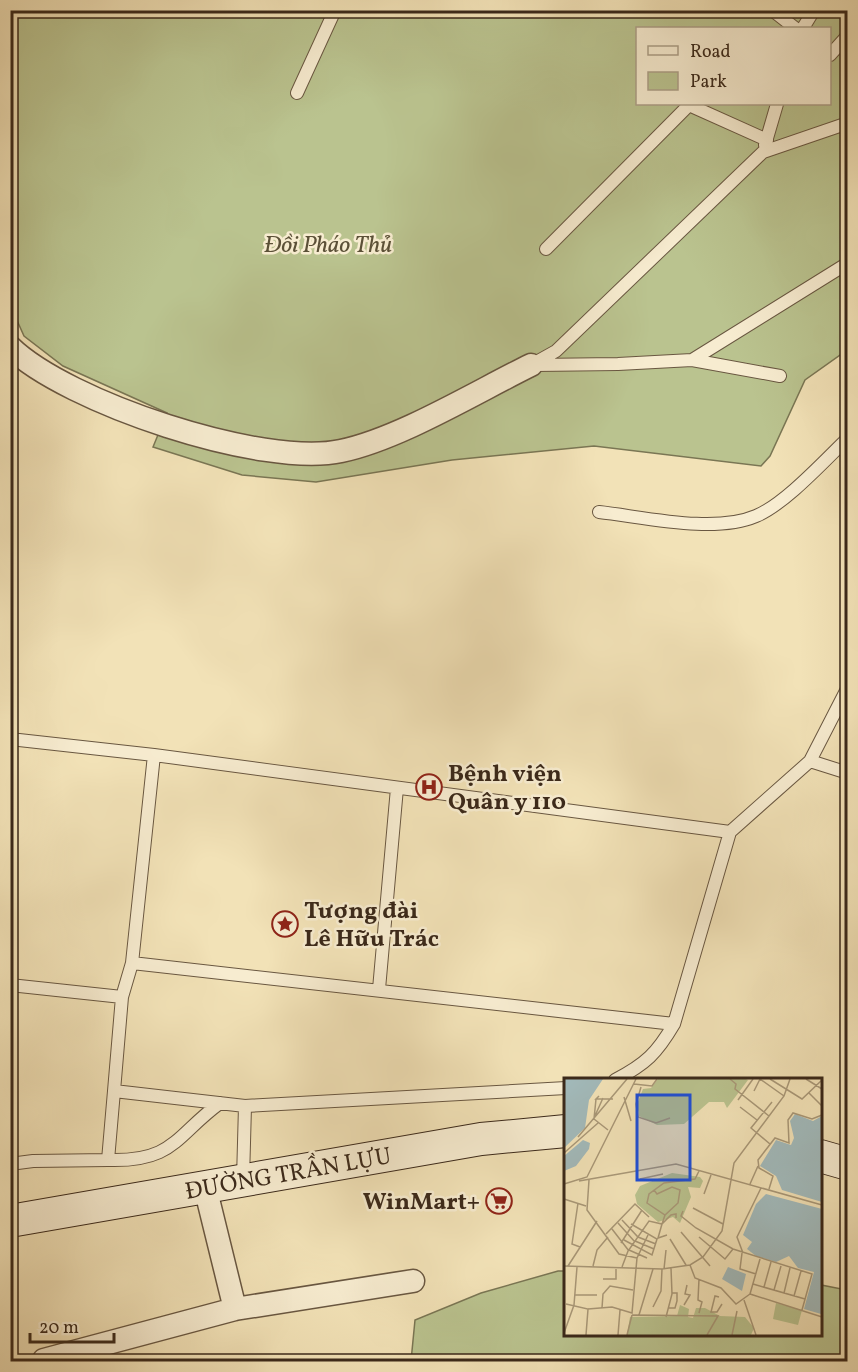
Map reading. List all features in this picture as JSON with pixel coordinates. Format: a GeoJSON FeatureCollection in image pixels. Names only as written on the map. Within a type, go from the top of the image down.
{"type":"FeatureCollection","features":[{"type":"Feature","properties":{"kind":"main road","name":"ĐƯỜNG TRẦN LỰU"},"geometry":{"type":"LineString","coordinates":[[10,1221],[481,1138],[564,1131]]}},
{"type":"Feature","properties":{"kind":"main road"},"geometry":{"type":"LineString","coordinates":[[822,1157],[848,1164]]}},
{"type":"Feature","properties":{"kind":"street"},"geometry":{"type":"LineString","coordinates":[[10,346],[28,363],[59,380],[155,422],[211,440],[258,450],[298,452],[340,452],[386,436],[531,365]]}},
{"type":"Feature","properties":{"kind":"street"},"geometry":{"type":"LineString","coordinates":[[205,1187],[235,1309]]}},
{"type":"Feature","properties":{"kind":"street"},"geometry":{"type":"LineString","coordinates":[[44,1360],[235,1309],[412,1281]]}},
{"type":"Feature","properties":{"kind":"lane"},"geometry":{"type":"LineString","coordinates":[[297,93],[335,10]]}},
{"type":"Feature","properties":{"kind":"lane"},"geometry":{"type":"LineString","coordinates":[[772,10],[794,27]]}},
{"type":"Feature","properties":{"kind":"lane"},"geometry":{"type":"LineString","coordinates":[[804,27],[814,10]]}},
{"type":"Feature","properties":{"kind":"lane"},"geometry":{"type":"LineString","coordinates":[[831,54],[848,35]]}},
{"type":"Feature","properties":{"kind":"lane"},"geometry":{"type":"LineString","coordinates":[[546,249],[689,105],[765,146]]}},
{"type":"Feature","properties":{"kind":"lane"},"geometry":{"type":"LineString","coordinates":[[765,146],[777,105]]}},
{"type":"Feature","properties":{"kind":"lane"},"geometry":{"type":"LineString","coordinates":[[772,121],[786,105]]}},
{"type":"Feature","properties":{"kind":"lane"},"geometry":{"type":"LineString","coordinates":[[531,365],[556,351],[765,146],[848,123]]}},
{"type":"Feature","properties":{"kind":"lane"},"geometry":{"type":"LineString","coordinates":[[692,360],[848,263]]}},
{"type":"Feature","properties":{"kind":"lane"},"geometry":{"type":"LineString","coordinates":[[531,365],[692,360],[780,376]]}},
{"type":"Feature","properties":{"kind":"lane"},"geometry":{"type":"LineString","coordinates":[[599,512],[703,523],[725,523],[755,517],[776,504],[848,438]]}},
{"type":"Feature","properties":{"kind":"lane"},"geometry":{"type":"LineString","coordinates":[[619,1078],[642,1066],[660,1048],[674,1024],[730,832],[810,761],[848,687]]}},
{"type":"Feature","properties":{"kind":"lane"},"geometry":{"type":"LineString","coordinates":[[10,739],[154,755],[730,832]]}},
{"type":"Feature","properties":{"kind":"lane"},"geometry":{"type":"LineString","coordinates":[[108,1160],[122,997],[132,963],[154,755]]}},
{"type":"Feature","properties":{"kind":"lane"},"geometry":{"type":"LineString","coordinates":[[810,761],[848,773]]}},
{"type":"Feature","properties":{"kind":"lane"},"geometry":{"type":"LineString","coordinates":[[379,989],[397,788]]}},
{"type":"Feature","properties":{"kind":"lane"},"geometry":{"type":"LineString","coordinates":[[132,963],[674,1024]]}},
{"type":"Feature","properties":{"kind":"lane"},"geometry":{"type":"LineString","coordinates":[[10,985],[122,997]]}},
{"type":"Feature","properties":{"kind":"lane"},"geometry":{"type":"LineString","coordinates":[[114,1091],[245,1106],[564,1088]]}},
{"type":"Feature","properties":{"kind":"lane"},"geometry":{"type":"LineString","coordinates":[[10,1164],[41,1160],[133,1161],[162,1152],[186,1135],[220,1103]]}},
{"type":"Feature","properties":{"kind":"lane"},"geometry":{"type":"LineString","coordinates":[[243,1181],[245,1106]]}},
{"type":"Feature","properties":{"kind":"green space","name":"Đồi Pháo Thủ"},"geometry":{"type":"Polygon","coordinates":[[[22,10],[847,11],[847,350],[805,380],[770,456],[761,466],[594,446],[452,460],[316,482],[242,475],[153,447],[167,413],[63,366],[24,336],[11,307],[10,33],[22,10]]]}},
{"type":"Feature","properties":{"kind":"green space"},"geometry":{"type":"Polygon","coordinates":[[[564,1271],[564,1336],[822,1336],[822,1285],[847,1290],[847,1361],[411,1361],[415,1320],[481,1293],[564,1271]]]}},
{"type":"Feature","properties":{"kind":"place","name":"Bệnh viện Quân y 110"},"geometry":{"type":"Point","coordinates":[429,787]}},
{"type":"Feature","properties":{"kind":"place","name":"Tượng đài Lê Hữu Trác"},"geometry":{"type":"Point","coordinates":[285,924]}},
{"type":"Feature","properties":{"kind":"place","name":"WinMart+"},"geometry":{"type":"Point","coordinates":[499,1201]}}]}
